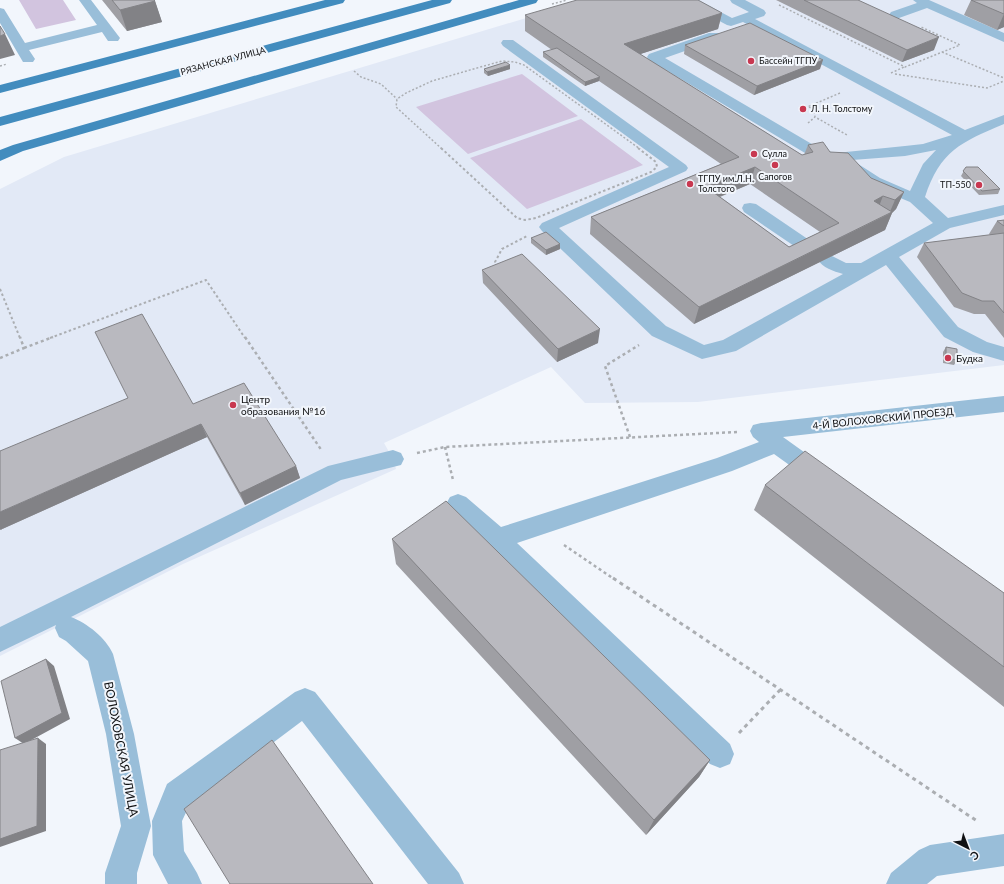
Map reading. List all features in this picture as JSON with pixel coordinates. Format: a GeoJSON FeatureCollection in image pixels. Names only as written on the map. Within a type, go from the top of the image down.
{"type":"FeatureCollection","features":[{"type":"Feature","properties":{"kind":"main road"},"geometry":{"type":"LineString","coordinates":[[0,91],[339,0]]}},
{"type":"Feature","properties":{"kind":"main road","name":"РЯЗАНСКАЯ УЛИЦА"},"geometry":{"type":"LineString","coordinates":[[0,110],[405,0]]}},
{"type":"Feature","properties":{"kind":"main road","name":"РЯЗАНСКАЯ УЛИЦА"},"geometry":{"type":"LineString","coordinates":[[0,122],[446,0]]}},
{"type":"Feature","properties":{"kind":"main road"},"geometry":{"type":"LineString","coordinates":[[0,156],[18,148],[532,0]]}},
{"type":"Feature","properties":{"kind":"main road"},"geometry":{"type":"LineString","coordinates":[[0,91],[47,90]]}},
{"type":"Feature","properties":{"kind":"street"},"geometry":{"type":"LineString","coordinates":[[0,12],[25,53],[109,33],[85,0]]}},
{"type":"Feature","properties":{"kind":"street"},"geometry":{"type":"LineString","coordinates":[[689,0],[731,22],[748,20],[965,136]]}},
{"type":"Feature","properties":{"kind":"street"},"geometry":{"type":"LineString","coordinates":[[736,0],[760,12],[748,20],[654,57],[810,150],[831,157],[837,157],[881,154],[925,148],[965,136],[1004,119]]}},
{"type":"Feature","properties":{"kind":"street"},"geometry":{"type":"LineString","coordinates":[[895,15],[923,2],[1004,38]]}},
{"type":"Feature","properties":{"kind":"street"},"geometry":{"type":"LineString","coordinates":[[508,43],[680,168],[548,228],[659,331],[702,352],[729,346],[944,224],[1004,210]]}},
{"type":"Feature","properties":{"kind":"street"},"geometry":{"type":"LineString","coordinates":[[916,198],[928,168],[939,155],[965,136]]}},
{"type":"Feature","properties":{"kind":"street"},"geometry":{"type":"LineString","coordinates":[[837,157],[874,182],[892,191],[916,198],[944,224]]}},
{"type":"Feature","properties":{"kind":"street"},"geometry":{"type":"LineString","coordinates":[[750,208],[836,266],[848,270],[864,269]]}},
{"type":"Feature","properties":{"kind":"street"},"geometry":{"type":"LineString","coordinates":[[888,256],[951,332],[980,347],[1004,354]]}},
{"type":"Feature","properties":{"kind":"street","name":"4-Й ВОЛОХОВСКИЙ ПРОЕЗД"},"geometry":{"type":"LineString","coordinates":[[496,539],[724,465],[769,437],[1004,404]]}},
{"type":"Feature","properties":{"kind":"street"},"geometry":{"type":"LineString","coordinates":[[769,437],[840,489]]}},
{"type":"Feature","properties":{"kind":"street"},"geometry":{"type":"LineString","coordinates":[[0,640],[336,472],[393,459]]}},
{"type":"Feature","properties":{"kind":"street"},"geometry":{"type":"LineString","coordinates":[[458,504],[720,754]]}},
{"type":"Feature","properties":{"kind":"street","name":"ВОЛОХОВСКАЯ УЛИЦА"},"geometry":{"type":"LineString","coordinates":[[68,628],[76,632],[100,654],[120,734],[136,826],[121,873],[121,884]]}},
{"type":"Feature","properties":{"kind":"street"},"geometry":{"type":"LineString","coordinates":[[186,884],[169,856],[167,821],[178,795],[306,702],[448,884]]}},
{"type":"Feature","properties":{"kind":"street"},"geometry":{"type":"LineString","coordinates":[[902,884],[930,861],[1004,850]]}},
{"type":"Feature","properties":{"kind":"path"},"geometry":{"type":"LineString","coordinates":[[777,4],[905,67]]}},
{"type":"Feature","properties":{"kind":"path"},"geometry":{"type":"LineString","coordinates":[[891,73],[960,45],[895,15]]}},
{"type":"Feature","properties":{"kind":"path"},"geometry":{"type":"LineString","coordinates":[[942,52],[1004,78]]}},
{"type":"Feature","properties":{"kind":"path"},"geometry":{"type":"LineString","coordinates":[[502,62],[515,62],[524,65],[652,158],[656,162],[656,167],[651,172],[536,218],[525,220],[516,218],[396,107],[397,99],[405,92],[446,78],[502,62]]}},
{"type":"Feature","properties":{"kind":"path"},"geometry":{"type":"LineString","coordinates":[[352,69],[361,77],[381,84],[397,99]]}},
{"type":"Feature","properties":{"kind":"path"},"geometry":{"type":"LineString","coordinates":[[808,106],[814,109],[815,116],[881,154]]}},
{"type":"Feature","properties":{"kind":"path"},"geometry":{"type":"LineString","coordinates":[[498,269],[495,262],[502,249],[521,238],[548,228]]}},
{"type":"Feature","properties":{"kind":"path"},"geometry":{"type":"LineString","coordinates":[[0,358],[206,280],[336,472]]}},
{"type":"Feature","properties":{"kind":"path"},"geometry":{"type":"LineString","coordinates":[[0,289],[24,348]]}},
{"type":"Feature","properties":{"kind":"path"},"geometry":{"type":"LineString","coordinates":[[630,437],[605,366],[659,331]]}},
{"type":"Feature","properties":{"kind":"path"},"geometry":{"type":"LineString","coordinates":[[393,459],[445,447],[630,437],[769,437]]}},
{"type":"Feature","properties":{"kind":"path"},"geometry":{"type":"LineString","coordinates":[[445,447],[458,504]]}},
{"type":"Feature","properties":{"kind":"path"},"geometry":{"type":"LineString","coordinates":[[559,542],[984,826]]}},
{"type":"Feature","properties":{"kind":"path"},"geometry":{"type":"LineString","coordinates":[[720,754],[780,690]]}},
{"type":"Feature","properties":{"kind":"shaded area"},"geometry":{"type":"Polygon","coordinates":[[[19,0],[63,0],[76,20],[36,29],[19,0]]]}},
{"type":"Feature","properties":{"kind":"shaded area"},"geometry":{"type":"Polygon","coordinates":[[[586,0],[1004,0],[1004,365],[698,402],[585,403],[551,367],[384,443],[393,459],[396,469],[183,564],[0,656],[0,189],[64,157],[586,0]]]}},
{"type":"Feature","properties":{"kind":"shaded area"},"geometry":{"type":"Polygon","coordinates":[[[522,74],[578,116],[468,154],[416,107],[522,74]]]}},
{"type":"Feature","properties":{"kind":"shaded area"},"geometry":{"type":"Polygon","coordinates":[[[581,119],[643,165],[527,209],[470,158],[581,119]]]}},
{"type":"Feature","properties":{"kind":"building"},"geometry":{"type":"Polygon","coordinates":[[[112,0],[154,0],[155,1],[120,10],[112,0]]]}},
{"type":"Feature","properties":{"kind":"building"},"geometry":{"type":"Polygon","coordinates":[[[577,0],[698,0],[722,13],[624,44],[802,155],[813,152],[808,145],[823,142],[830,152],[848,153],[871,178],[904,192],[895,200],[883,196],[874,201],[892,212],[699,307],[591,217],[739,157],[525,15],[577,0]],[[755,167],[706,187],[789,247],[839,223],[755,167]]]}},
{"type":"Feature","properties":{"kind":"building"},"geometry":{"type":"Polygon","coordinates":[[[804,0],[858,0],[939,37],[907,50],[804,0]]]}},
{"type":"Feature","properties":{"kind":"building"},"geometry":{"type":"Polygon","coordinates":[[[971,0],[1004,0],[1004,14],[971,0]]]}},
{"type":"Feature","properties":{"kind":"building","name":"Бассейн ТГПУ"},"geometry":{"type":"Polygon","coordinates":[[[750,23],[823,60],[757,86],[685,45],[750,23]]]}},
{"type":"Feature","properties":{"kind":"building"},"geometry":{"type":"Polygon","coordinates":[[[0,26],[5,34],[0,36],[0,26]]]}},
{"type":"Feature","properties":{"kind":"building"},"geometry":{"type":"Polygon","coordinates":[[[557,48],[600,77],[585,82],[543,52],[557,48]]]}},
{"type":"Feature","properties":{"kind":"building"},"geometry":{"type":"Polygon","coordinates":[[[506,62],[510,65],[487,72],[484,69],[506,62]]]}},
{"type":"Feature","properties":{"kind":"building"},"geometry":{"type":"Polygon","coordinates":[[[966,167],[978,167],[1000,189],[982,191],[963,171],[966,167]]]}},
{"type":"Feature","properties":{"kind":"building"},"geometry":{"type":"Polygon","coordinates":[[[1004,220],[1004,226],[997,221],[1004,220]]]}},
{"type":"Feature","properties":{"kind":"building"},"geometry":{"type":"Polygon","coordinates":[[[546,232],[560,244],[546,250],[531,238],[546,232]]]}},
{"type":"Feature","properties":{"kind":"building"},"geometry":{"type":"Polygon","coordinates":[[[1004,233],[1004,313],[994,301],[982,301],[962,293],[924,243],[1004,233]]]}},
{"type":"Feature","properties":{"kind":"building"},"geometry":{"type":"Polygon","coordinates":[[[522,254],[600,329],[558,349],[482,270],[522,254]]]}},
{"type":"Feature","properties":{"kind":"building"},"geometry":{"type":"Polygon","coordinates":[[[142,314],[193,404],[244,383],[296,466],[240,493],[201,424],[0,512],[0,451],[128,398],[95,332],[142,314]]]}},
{"type":"Feature","properties":{"kind":"building"},"geometry":{"type":"Polygon","coordinates":[[[946,347],[957,349],[957,360],[946,358],[946,347]]]}},
{"type":"Feature","properties":{"kind":"building"},"geometry":{"type":"Polygon","coordinates":[[[805,451],[1004,593],[1004,667],[765,485],[805,451]]]}},
{"type":"Feature","properties":{"kind":"building"},"geometry":{"type":"Polygon","coordinates":[[[446,501],[710,760],[654,820],[392,539],[446,501]]]}},
{"type":"Feature","properties":{"kind":"building"},"geometry":{"type":"Polygon","coordinates":[[[46,659],[62,713],[15,738],[1,681],[46,659]]]}},
{"type":"Feature","properties":{"kind":"building"},"geometry":{"type":"Polygon","coordinates":[[[38,738],[37,826],[0,839],[0,750],[38,738]]]}},
{"type":"Feature","properties":{"kind":"building"},"geometry":{"type":"Polygon","coordinates":[[[272,740],[373,884],[230,884],[184,809],[272,740]]]}},
{"type":"Feature","properties":{"kind":"place","name":"Бассейн ТГПУ"},"geometry":{"type":"Point","coordinates":[751,61]}},
{"type":"Feature","properties":{"kind":"place","name":"Л. Н. Толстому"},"geometry":{"type":"Point","coordinates":[803,109]}},
{"type":"Feature","properties":{"kind":"place","name":"Сулла"},"geometry":{"type":"Point","coordinates":[754,154]}},
{"type":"Feature","properties":{"kind":"place","name":"Сапогов"},"geometry":{"type":"Point","coordinates":[775,165]}},
{"type":"Feature","properties":{"kind":"place","name":"ТГПУ им.Л.Н. Толстого"},"geometry":{"type":"Point","coordinates":[690,184]}},
{"type":"Feature","properties":{"kind":"place","name":"ТП-550"},"geometry":{"type":"Point","coordinates":[979,185]}},
{"type":"Feature","properties":{"kind":"place","name":"Будка"},"geometry":{"type":"Point","coordinates":[948,358]}},
{"type":"Feature","properties":{"kind":"place","name":"Центр образования №16"},"geometry":{"type":"Point","coordinates":[233,405]}}]}
